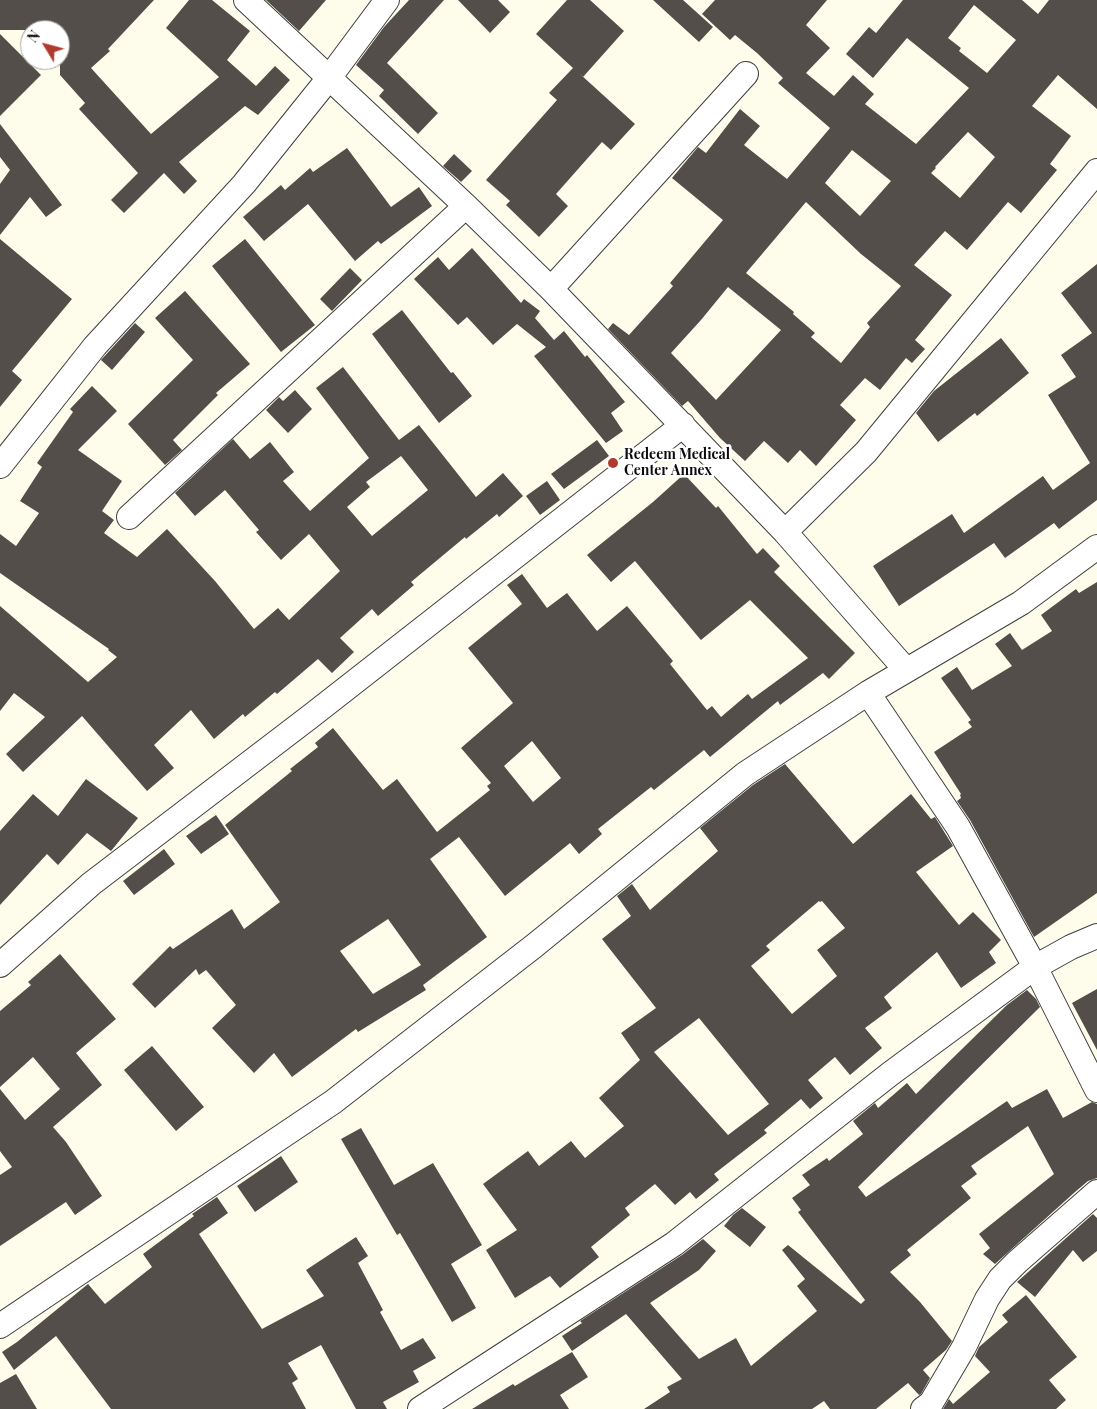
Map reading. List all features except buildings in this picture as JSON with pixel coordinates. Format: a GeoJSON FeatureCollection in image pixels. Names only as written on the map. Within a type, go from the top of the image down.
{"type":"FeatureCollection","features":[{"type":"Feature","properties":{"kind":"street"},"geometry":{"type":"LineString","coordinates":[[246,0],[466,206],[551,289],[785,532],[906,670]]}},
{"type":"Feature","properties":{"kind":"street"},"geometry":{"type":"LineString","coordinates":[[0,466],[95,346],[244,184],[329,78],[387,0]]}},
{"type":"Feature","properties":{"kind":"street"},"geometry":{"type":"LineString","coordinates":[[551,289],[746,74]]}},
{"type":"Feature","properties":{"kind":"street"},"geometry":{"type":"LineString","coordinates":[[785,532],[866,452],[1097,171]]}},
{"type":"Feature","properties":{"kind":"street"},"geometry":{"type":"LineString","coordinates":[[129,517],[466,206]]}},
{"type":"Feature","properties":{"kind":"street"},"geometry":{"type":"LineString","coordinates":[[0,965],[90,884],[311,716],[683,426]]}},
{"type":"Feature","properties":{"kind":"street"},"geometry":{"type":"LineString","coordinates":[[0,1326],[98,1262],[333,1102],[534,946],[745,774],[868,693],[1022,603],[1097,547]]}},
{"type":"Feature","properties":{"kind":"street"},"geometry":{"type":"LineString","coordinates":[[868,693],[958,828],[1035,967],[1097,1090]]}},
{"type":"Feature","properties":{"kind":"street"},"geometry":{"type":"LineString","coordinates":[[420,1409],[674,1244],[890,1074],[1035,967],[1097,936]]}},
{"type":"Feature","properties":{"kind":"street"},"geometry":{"type":"LineString","coordinates":[[923,1409],[931,1403],[955,1363],[987,1299],[1000,1279],[1097,1192]]}},
{"type":"Feature","properties":{"kind":"place","name":"Redeem Medical Center Annex"},"geometry":{"type":"Point","coordinates":[613,463]}}]}
